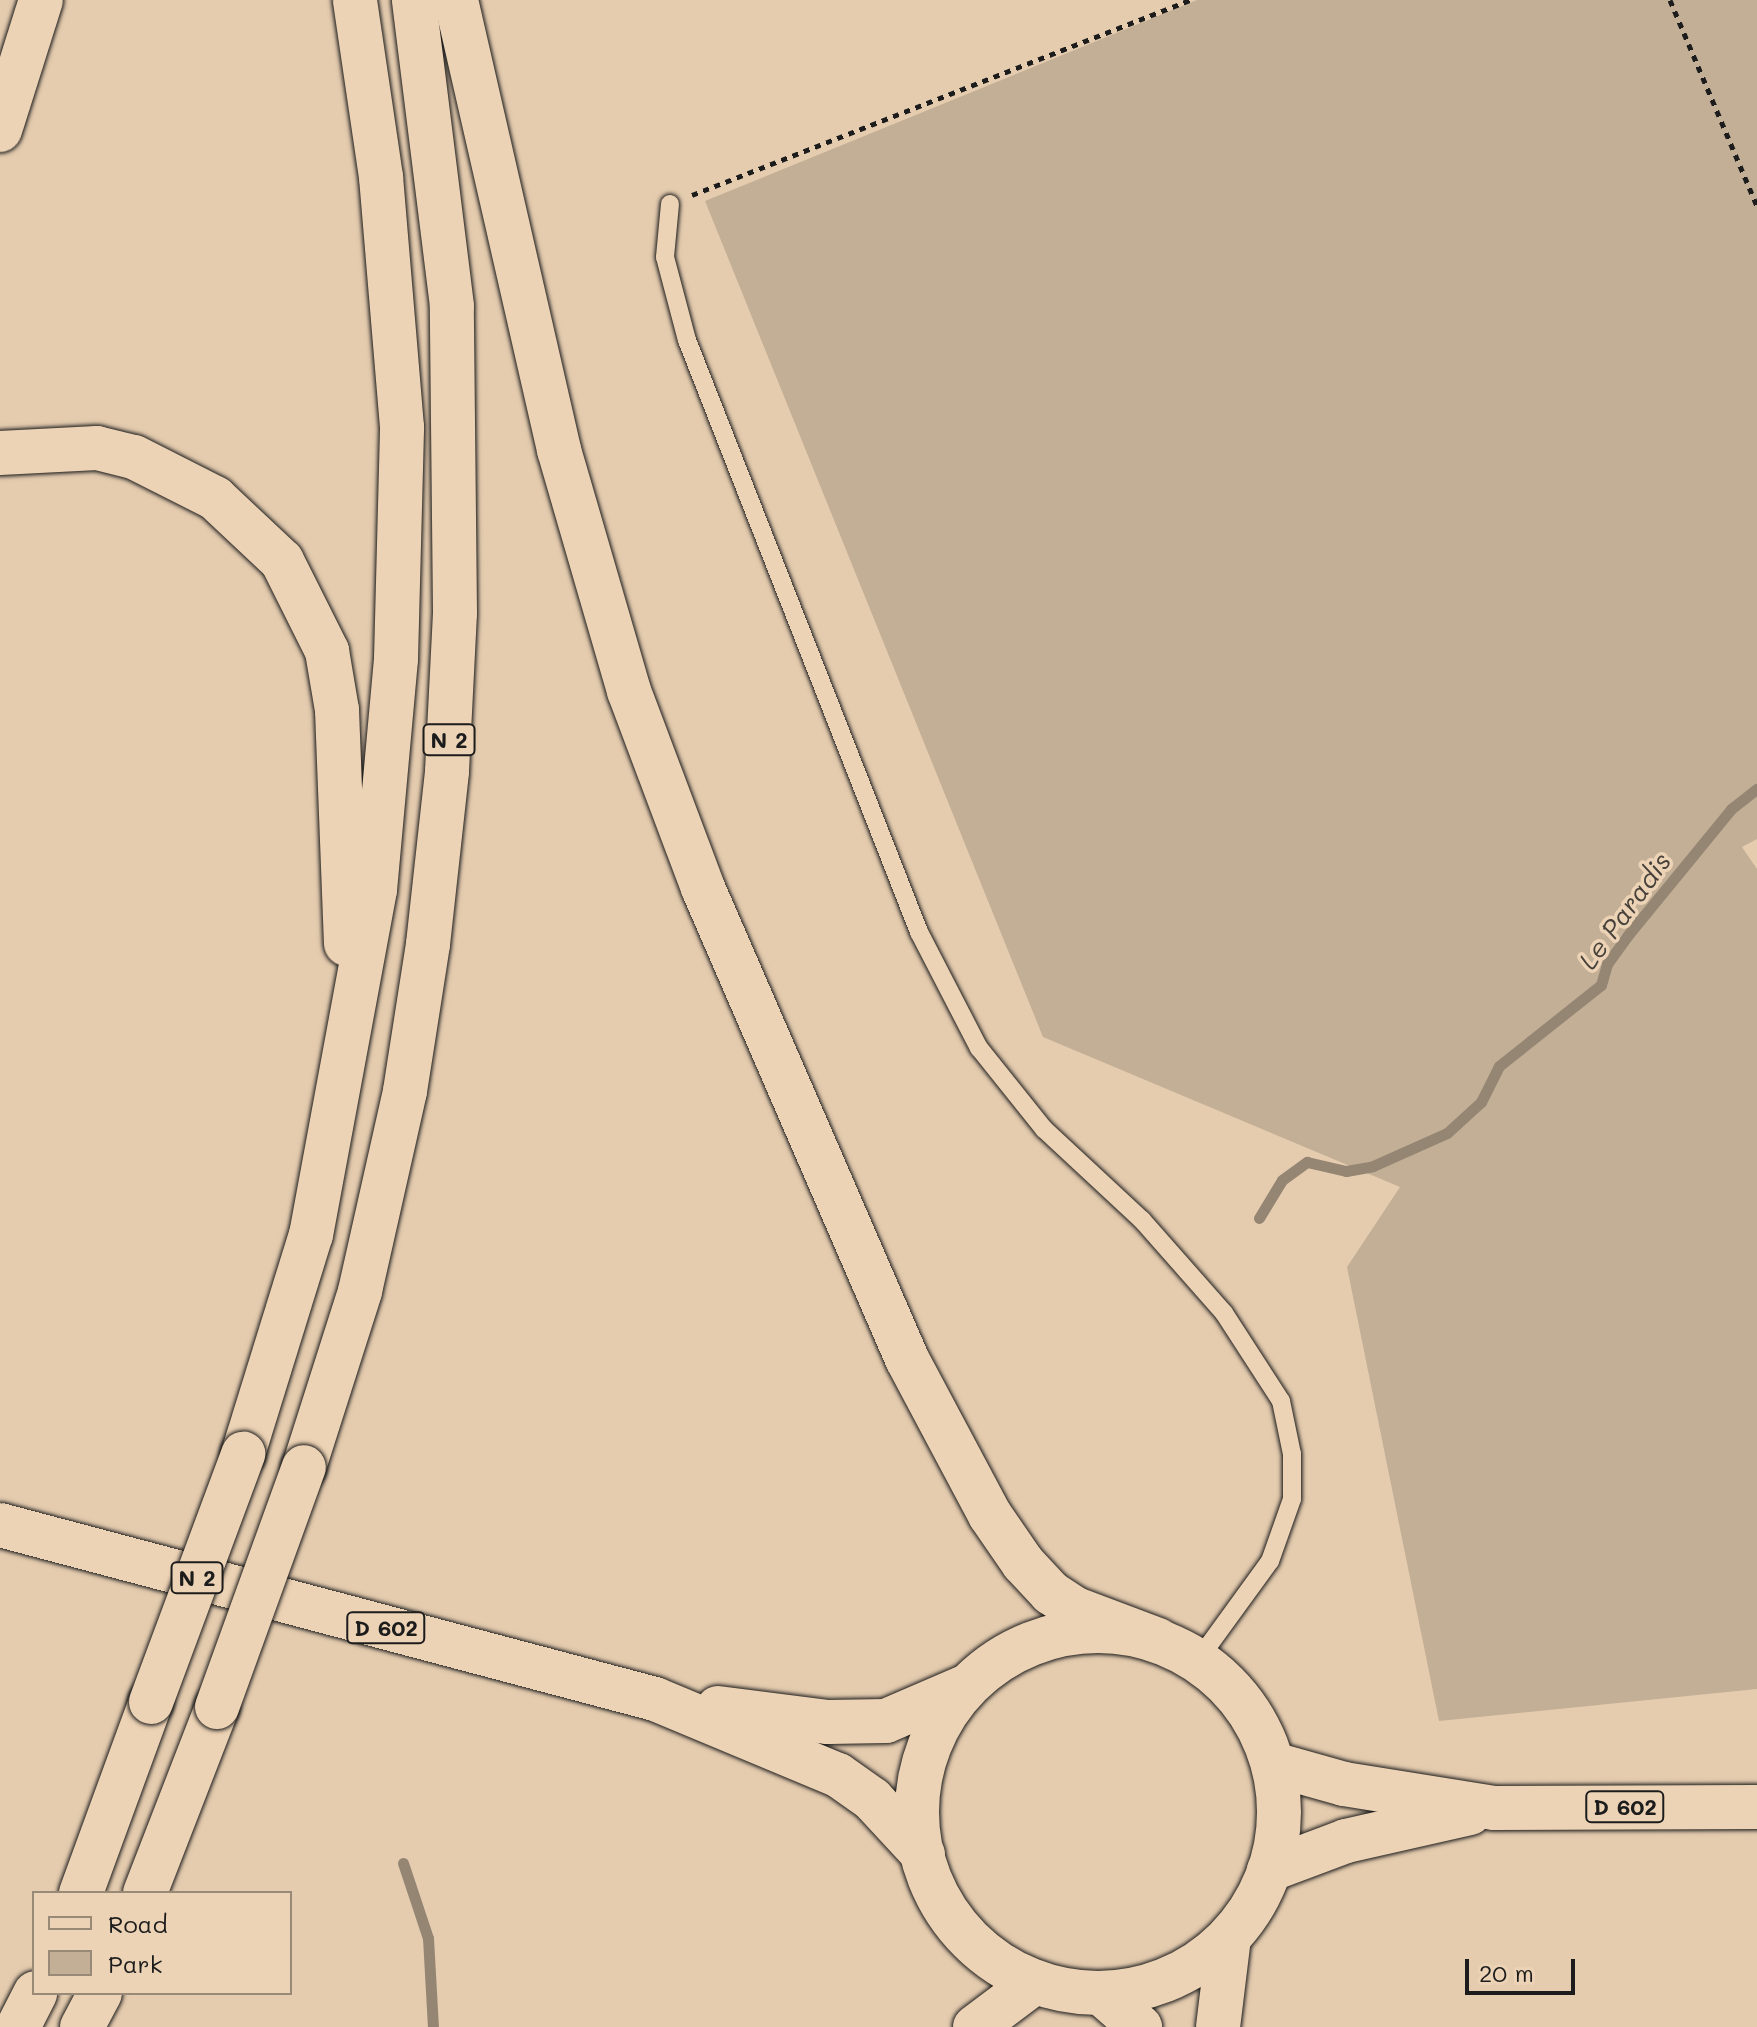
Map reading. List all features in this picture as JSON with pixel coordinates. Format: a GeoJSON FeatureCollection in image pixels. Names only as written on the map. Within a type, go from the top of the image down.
{"type":"FeatureCollection","features":[{"type":"Feature","properties":{"kind":"main road"},"geometry":{"type":"LineString","coordinates":[[0,130],[41,0]]}},
{"type":"Feature","properties":{"kind":"main road","name":"N 2"},"geometry":{"type":"LineString","coordinates":[[82,1891],[243,1454],[311,1235],[375,890],[396,659],[402,427],[381,177],[355,0]]}},
{"type":"Feature","properties":{"kind":"main road","name":"N 2"},"geometry":{"type":"LineString","coordinates":[[146,1891],[217,1707],[304,1467],[360,1291],[405,1091],[428,944],[447,771],[455,613],[452,306],[414,0]]}},
{"type":"Feature","properties":{"kind":"main road"},"geometry":{"type":"LineString","coordinates":[[456,0],[571,495],[629,691],[703,888],[907,1359],[990,1515],[1023,1563],[1051,1593],[1076,1609],[1158,1640],[1198,1660],[1231,1689],[1257,1724],[1273,1764],[1279,1817],[1269,1870],[1253,1907],[1229,1938],[1191,1967],[1163,1980],[1101,1993],[1035,1982],[988,1956],[951,1918],[923,1854],[916,1818],[918,1780],[928,1744],[967,1686],[998,1659],[1049,1636],[1103,1630],[1158,1640]]}},
{"type":"Feature","properties":{"kind":"main road"},"geometry":{"type":"LineString","coordinates":[[0,453],[97,448],[177,476],[252,528],[282,561],[307,601],[327,651],[337,710],[349,1038]]}},
{"type":"Feature","properties":{"kind":"main road","name":"D 602"},"geometry":{"type":"LineString","coordinates":[[0,1525],[655,1699],[828,1722],[886,1721],[967,1686]]}},
{"type":"Feature","properties":{"kind":"main road","name":"D 602"},"geometry":{"type":"LineString","coordinates":[[655,1699],[838,1775],[872,1799],[923,1854]]}},
{"type":"Feature","properties":{"kind":"main road","name":"D 602"},"geometry":{"type":"LineString","coordinates":[[1273,1764],[1344,1784],[1494,1808],[1757,1807]]}},
{"type":"Feature","properties":{"kind":"main road","name":"D 602"},"geometry":{"type":"LineString","coordinates":[[1269,1870],[1346,1841],[1494,1808]]}},
{"type":"Feature","properties":{"kind":"main road"},"geometry":{"type":"LineString","coordinates":[[1218,2027],[1229,1938]]}},
{"type":"Feature","properties":{"kind":"main road"},"geometry":{"type":"LineString","coordinates":[[975,2027],[1035,1982]]}},
{"type":"Feature","properties":{"kind":"main road"},"geometry":{"type":"LineString","coordinates":[[1101,1993],[1140,2027]]}},
{"type":"Feature","properties":{"kind":"main road"},"geometry":{"type":"LineString","coordinates":[[18,2027],[34,1995]]}},
{"type":"Feature","properties":{"kind":"main road"},"geometry":{"type":"LineString","coordinates":[[82,2027],[99,1995]]}},
{"type":"Feature","properties":{"kind":"lane"},"geometry":{"type":"LineString","coordinates":[[670,204],[665,257],[687,340],[926,945],[979,1048],[1044,1129],[1142,1220],[1224,1313],[1281,1401],[1292,1454],[1292,1499],[1270,1561],[1198,1660]]}},
{"type":"Feature","properties":{"kind":"path"},"geometry":{"type":"LineString","coordinates":[[670,204],[1190,0]]}},
{"type":"Feature","properties":{"kind":"path"},"geometry":{"type":"LineString","coordinates":[[1670,0],[1757,206]]}},
{"type":"Feature","properties":{"kind":"green space"},"geometry":{"type":"Polygon","coordinates":[[[1197,0],[1757,0],[1757,839],[1742,847],[1757,869],[1757,1689],[1439,1721],[1347,1267],[1400,1187],[1043,1037],[705,201],[1197,0]]]}},
{"type":"Feature","properties":{"kind":"waterway","name":"Le Paradis"},"geometry":{"type":"LineString","coordinates":[[1259,1218],[1282,1180],[1307,1162],[1346,1171],[1373,1166],[1447,1133],[1481,1102],[1499,1066],[1601,985],[1607,964],[1628,935],[1731,809],[1757,789]]}},
{"type":"Feature","properties":{"kind":"waterway","name":"Le Paradis"},"geometry":{"type":"LineString","coordinates":[[403,1863],[428,1938],[433,2027]]}}]}
